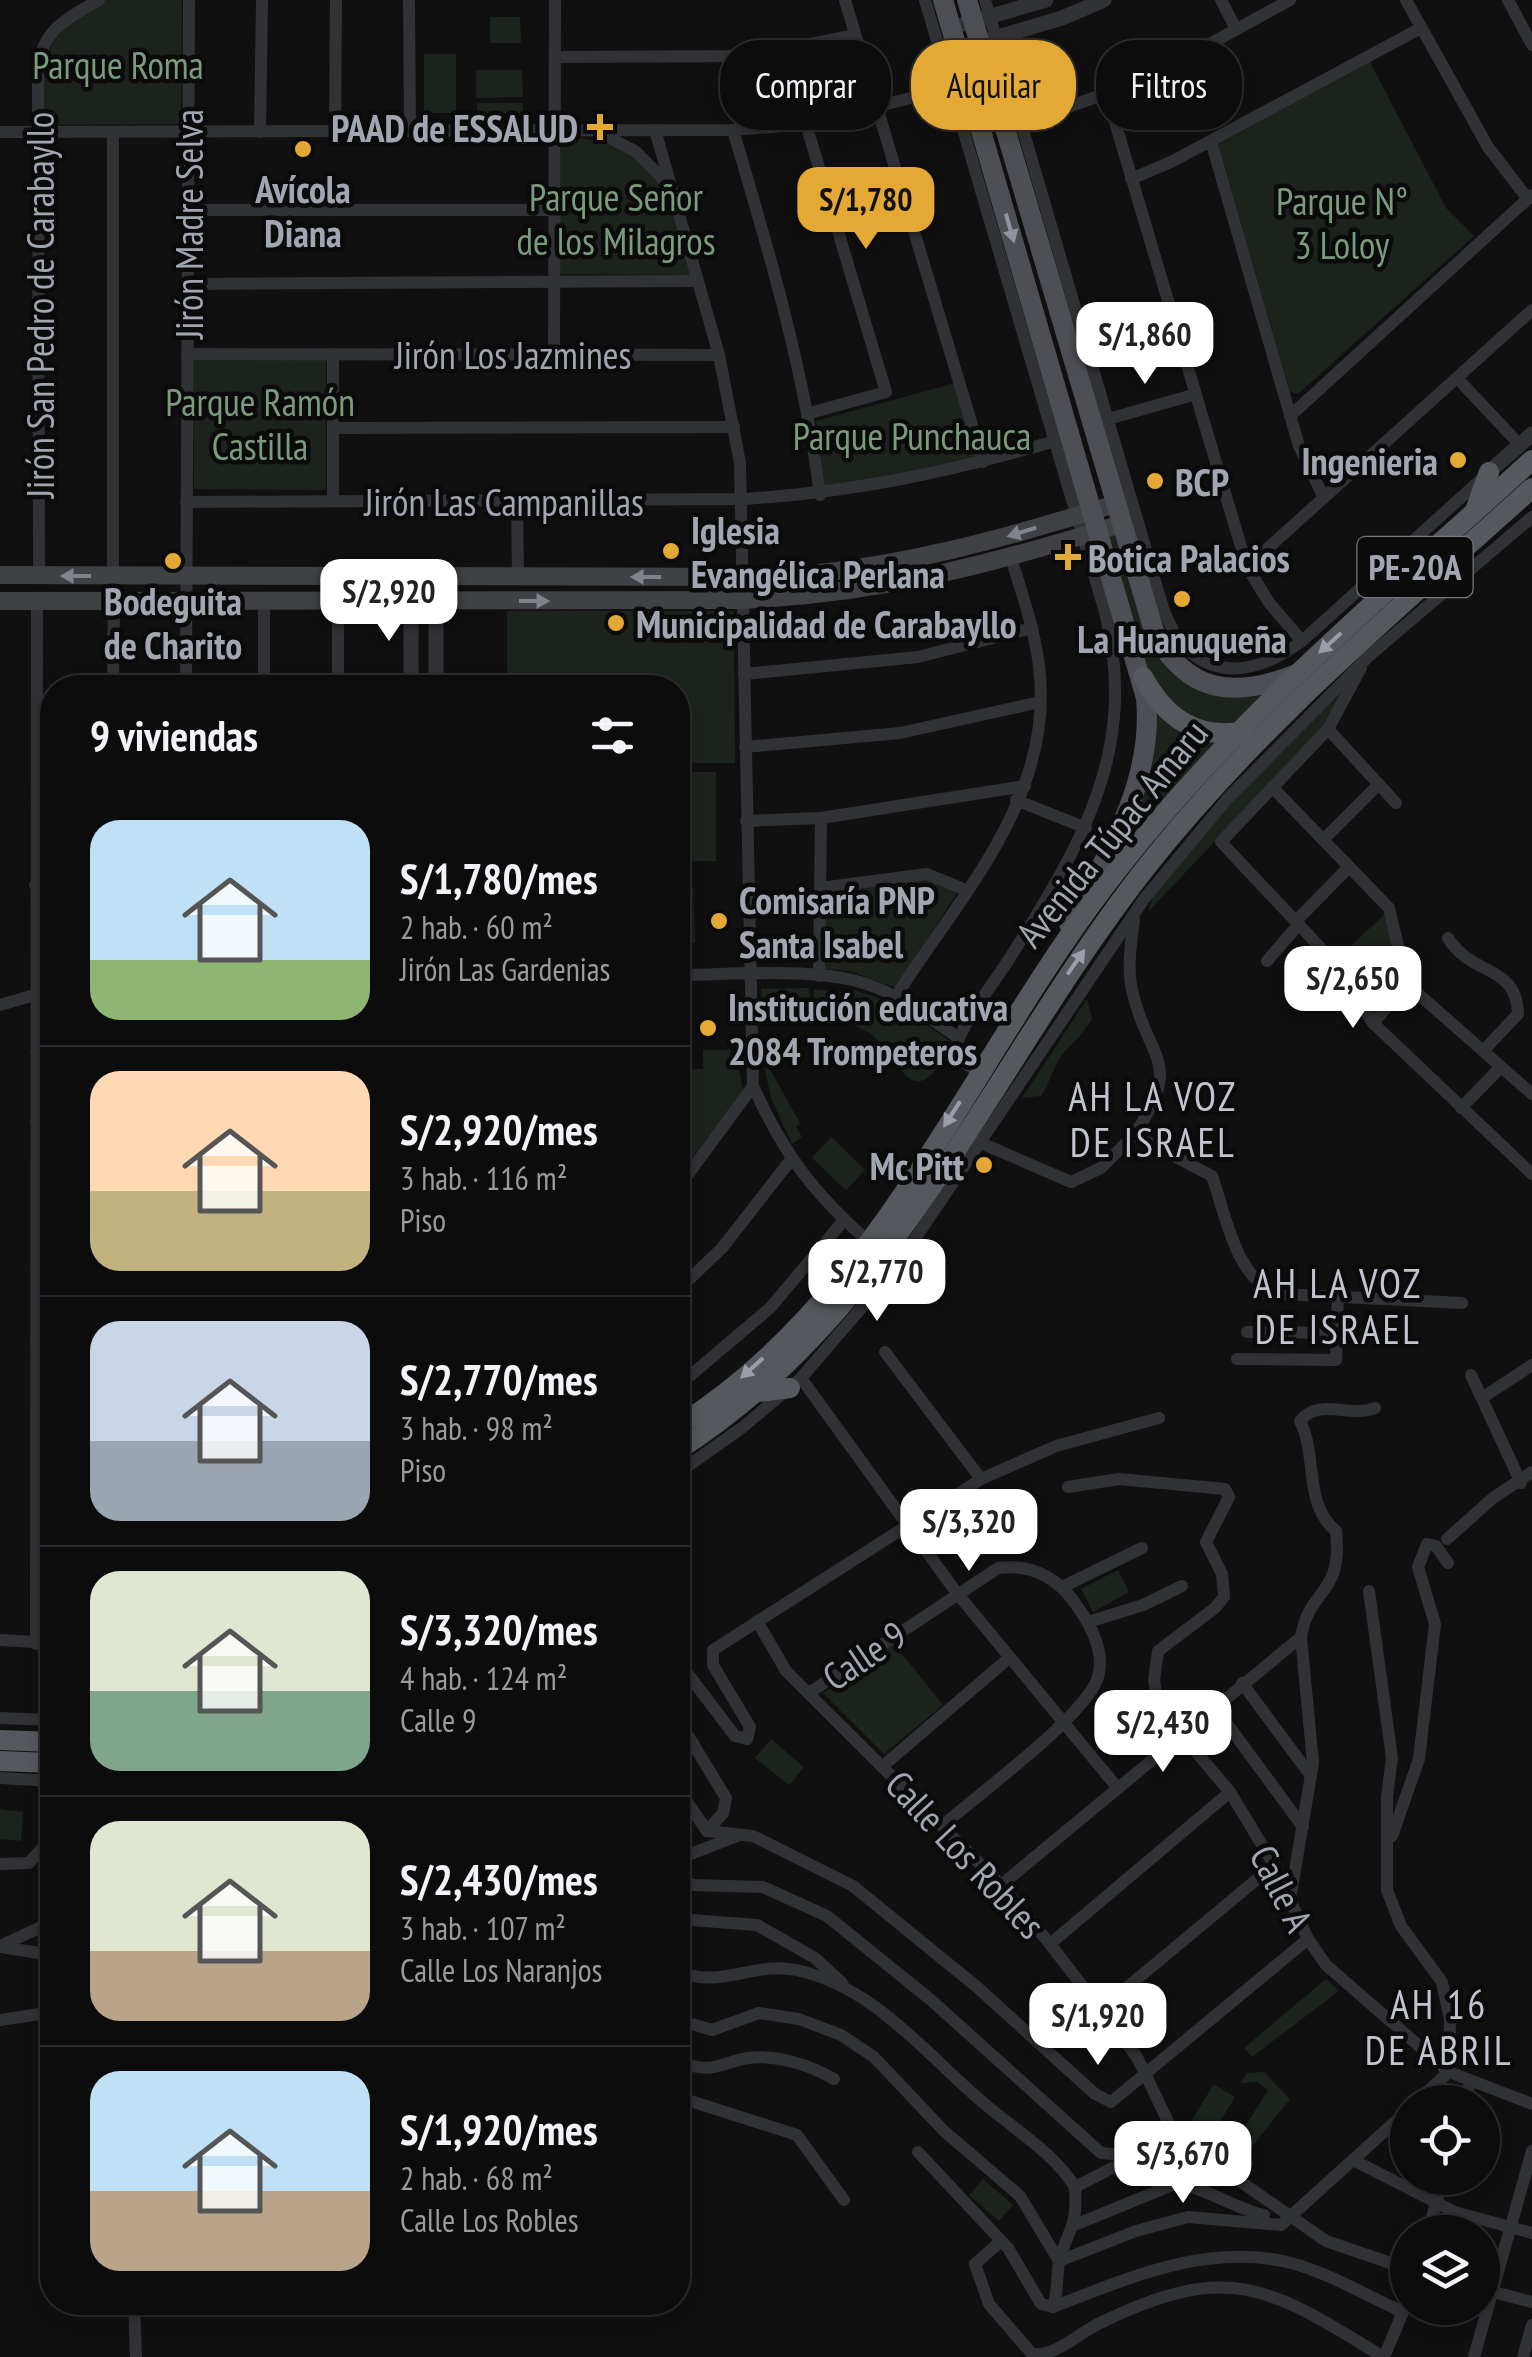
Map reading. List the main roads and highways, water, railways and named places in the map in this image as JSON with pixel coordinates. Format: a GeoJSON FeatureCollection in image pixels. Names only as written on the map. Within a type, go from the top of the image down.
{"type":"FeatureCollection","features":[{"type":"Feature","properties":{"kind":"highway","name":"Avenida Túpac Amaru"},"geometry":{"type":"LineString","coordinates":[[690,1417],[728,1390],[783,1340],[869,1242],[1047,965],[1142,840],[1236,733],[1306,674],[1474,513],[1528,446]]}},
{"type":"Feature","properties":{"kind":"highway"},"geometry":{"type":"LineString","coordinates":[[1474,513],[1489,472]]}},
{"type":"Feature","properties":{"kind":"highway","name":"Avenida Túpac Amaru"},"geometry":{"type":"LineString","coordinates":[[690,1441],[759,1392],[877,1278],[1032,1049],[1144,871],[1276,720],[1306,674],[1363,655],[1532,488]]}},
{"type":"Feature","properties":{"kind":"highway"},"geometry":{"type":"LineString","coordinates":[[1143,678],[1162,707],[1186,726],[1236,733],[1276,720]]}},
{"type":"Feature","properties":{"kind":"highway"},"geometry":{"type":"LineString","coordinates":[[1004,1031],[1032,1049]]}},
{"type":"Feature","properties":{"kind":"highway"},"geometry":{"type":"LineString","coordinates":[[759,1392],[795,1383]]}},
{"type":"Feature","properties":{"kind":"highway"},"geometry":{"type":"LineString","coordinates":[[0,1740],[40,1742]]}},
{"type":"Feature","properties":{"kind":"highway"},"geometry":{"type":"LineString","coordinates":[[0,1761],[40,1763]]}},
{"type":"Feature","properties":{"kind":"main road"},"geometry":{"type":"LineString","coordinates":[[943,0],[942,29],[1088,523],[1143,678],[1148,734],[1138,784],[1118,834],[1047,965]]}},
{"type":"Feature","properties":{"kind":"main road","name":"PE-20A"},"geometry":{"type":"LineString","coordinates":[[967,0],[981,19],[988,41],[1126,512],[1154,631],[1182,670],[1205,683],[1244,690],[1306,674]]}},
{"type":"Feature","properties":{"kind":"main road"},"geometry":{"type":"LineString","coordinates":[[0,575],[743,578],[899,563],[1126,512]]}},
{"type":"Feature","properties":{"kind":"main road"},"geometry":{"type":"LineString","coordinates":[[0,601],[744,600],[891,586],[1011,558],[1088,523]]}},
{"type":"Feature","properties":{"kind":"place","name":"PAAD de ESSALUD"},"geometry":{"type":"Point","coordinates":[600,127]}},
{"type":"Feature","properties":{"kind":"place","name":"Avícola Diana"},"geometry":{"type":"Point","coordinates":[303,149]}},
{"type":"Feature","properties":{"kind":"place","name":"Ingenieria"},"geometry":{"type":"Point","coordinates":[1458,460]}},
{"type":"Feature","properties":{"kind":"place","name":"BCP"},"geometry":{"type":"Point","coordinates":[1155,481]}},
{"type":"Feature","properties":{"kind":"place","name":"Iglesia Evangélica Perlana"},"geometry":{"type":"Point","coordinates":[671,551]}},
{"type":"Feature","properties":{"kind":"place","name":"Botica Palacios"},"geometry":{"type":"Point","coordinates":[1068,557]}},
{"type":"Feature","properties":{"kind":"place","name":"Bodeguita de Charito"},"geometry":{"type":"Point","coordinates":[173,561]}},
{"type":"Feature","properties":{"kind":"place","name":"La Huanuqueña"},"geometry":{"type":"Point","coordinates":[1182,599]}},
{"type":"Feature","properties":{"kind":"place","name":"Municipalidad de Carabayllo"},"geometry":{"type":"Point","coordinates":[616,623]}},
{"type":"Feature","properties":{"kind":"place","name":"Comisaría PNP Santa Isabel"},"geometry":{"type":"Point","coordinates":[719,921]}},
{"type":"Feature","properties":{"kind":"place","name":"Institución educativa 2084 Trompeteros"},"geometry":{"type":"Point","coordinates":[708,1028]}},
{"type":"Feature","properties":{"kind":"place","name":"Mc Pitt"},"geometry":{"type":"Point","coordinates":[984,1165]}},
{"type":"Feature","properties":{"kind":"district","name":"AH LA VOZ DE ISRAEL"},"geometry":{"type":"Point","coordinates":[1153,1119]}},
{"type":"Feature","properties":{"kind":"district","name":"AH LA VOZ DE ISRAEL"},"geometry":{"type":"Point","coordinates":[1338,1306]}},
{"type":"Feature","properties":{"kind":"district","name":"AH 16 DE ABRIL"},"geometry":{"type":"Point","coordinates":[1439,2027]}},
{"type":"Feature","properties":{"kind":"park label","name":"Parque Roma"},"geometry":{"type":"Point","coordinates":[118,64]}},
{"type":"Feature","properties":{"kind":"park label","name":"Parque Señor de los Milagros"},"geometry":{"type":"Point","coordinates":[616,218]}},
{"type":"Feature","properties":{"kind":"park label","name":"Parque N° 3 Loloy"},"geometry":{"type":"Point","coordinates":[1342,222]}},
{"type":"Feature","properties":{"kind":"park label","name":"Parque Ramón Castilla"},"geometry":{"type":"Point","coordinates":[260,423]}},
{"type":"Feature","properties":{"kind":"park label","name":"Parque Punchauca"},"geometry":{"type":"Point","coordinates":[912,435]}}]}
